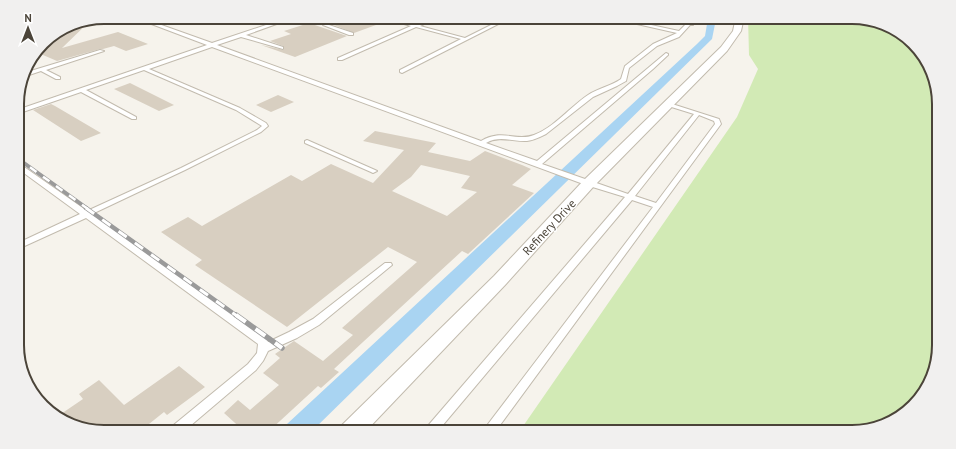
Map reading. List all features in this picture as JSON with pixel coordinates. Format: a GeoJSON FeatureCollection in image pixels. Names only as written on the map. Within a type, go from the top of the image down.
{"type":"FeatureCollection","features":[{"type":"Feature","properties":{"kind":"street","name":"Refinery Drive"},"geometry":{"type":"LineString","coordinates":[[357,425],[500,280],[584,181],[667,104],[731,41],[737,31],[738,24]]}},
{"type":"Feature","properties":{"kind":"lane"},"geometry":{"type":"LineString","coordinates":[[154,24],[539,163],[628,197],[658,206]]}},
{"type":"Feature","properties":{"kind":"lane"},"geometry":{"type":"LineString","coordinates":[[24,110],[273,24]]}},
{"type":"Feature","properties":{"kind":"lane"},"geometry":{"type":"LineString","coordinates":[[328,24],[325,25],[351,34]]}},
{"type":"Feature","properties":{"kind":"lane"},"geometry":{"type":"LineString","coordinates":[[408,24],[465,39]]}},
{"type":"Feature","properties":{"kind":"lane"},"geometry":{"type":"LineString","coordinates":[[340,59],[420,24]]}},
{"type":"Feature","properties":{"kind":"lane"},"geometry":{"type":"LineString","coordinates":[[402,71],[496,24]]}},
{"type":"Feature","properties":{"kind":"lane"},"geometry":{"type":"LineString","coordinates":[[640,24],[681,33]]}},
{"type":"Feature","properties":{"kind":"lane"},"geometry":{"type":"LineString","coordinates":[[482,143],[492,137],[528,138],[536,136],[576,108],[590,96],[615,87],[624,80],[627,67],[655,45],[672,39],[690,24]]}},
{"type":"Feature","properties":{"kind":"lane"},"geometry":{"type":"LineString","coordinates":[[241,35],[281,48]]}},
{"type":"Feature","properties":{"kind":"lane"},"geometry":{"type":"LineString","coordinates":[[30,73],[102,51]]}},
{"type":"Feature","properties":{"kind":"lane"},"geometry":{"type":"LineString","coordinates":[[539,163],[593,116],[637,82],[666,54]]}},
{"type":"Feature","properties":{"kind":"lane"},"geometry":{"type":"LineString","coordinates":[[24,243],[183,169],[259,132],[265,126],[238,109],[143,68]]}},
{"type":"Feature","properties":{"kind":"lane"},"geometry":{"type":"LineString","coordinates":[[42,70],[58,78]]}},
{"type":"Feature","properties":{"kind":"lane"},"geometry":{"type":"LineString","coordinates":[[81,90],[134,118]]}},
{"type":"Feature","properties":{"kind":"lane"},"geometry":{"type":"LineString","coordinates":[[493,425],[718,124],[716,119],[667,104]]}},
{"type":"Feature","properties":{"kind":"lane"},"geometry":{"type":"LineString","coordinates":[[436,425],[628,197],[656,166],[698,113]]}},
{"type":"Feature","properties":{"kind":"lane"},"geometry":{"type":"LineString","coordinates":[[307,142],[373,170]]}},
{"type":"Feature","properties":{"kind":"lane"},"geometry":{"type":"LineString","coordinates":[[24,169],[85,214],[122,238],[263,342],[264,348],[260,358],[252,367],[182,425]]}},
{"type":"Feature","properties":{"kind":"lane"},"geometry":{"type":"LineString","coordinates":[[264,348],[293,335],[316,322],[388,265]]}},
{"type":"Feature","properties":{"kind":"green space"},"geometry":{"type":"Polygon","coordinates":[[[748,24],[852,24],[873,27],[892,35],[909,47],[921,64],[929,83],[932,104],[932,350],[928,371],[921,385],[905,405],[887,417],[878,421],[857,425],[524,425],[737,117],[758,69],[749,55],[748,24]]]}},
{"type":"Feature","properties":{"kind":"building"},"geometry":{"type":"Polygon","coordinates":[[[306,24],[312,24],[347,36],[295,57],[261,45],[284,50],[283,46],[270,41],[291,34],[284,31],[306,24]]]}},
{"type":"Feature","properties":{"kind":"building"},"geometry":{"type":"Polygon","coordinates":[[[373,24],[376,25],[354,33],[334,25],[373,24]]]}},
{"type":"Feature","properties":{"kind":"building"},"geometry":{"type":"Polygon","coordinates":[[[84,27],[62,48],[118,32],[148,44],[126,51],[114,46],[57,61],[41,54],[48,46],[64,35],[84,27]]]}},
{"type":"Feature","properties":{"kind":"building"},"geometry":{"type":"Polygon","coordinates":[[[130,83],[174,105],[159,111],[114,89],[130,83]]]}},
{"type":"Feature","properties":{"kind":"building"},"geometry":{"type":"Polygon","coordinates":[[[278,95],[294,102],[271,112],[256,105],[278,95]]]}},
{"type":"Feature","properties":{"kind":"building"},"geometry":{"type":"Polygon","coordinates":[[[51,104],[101,133],[81,141],[33,110],[51,104]]]}},
{"type":"Feature","properties":{"kind":"building"},"geometry":{"type":"Polygon","coordinates":[[[375,131],[436,143],[428,152],[470,161],[485,151],[531,169],[512,185],[534,193],[468,254],[462,251],[334,369],[339,372],[321,388],[318,386],[276,425],[237,425],[224,413],[238,400],[250,410],[279,385],[263,373],[280,358],[275,354],[294,341],[323,361],[353,335],[342,328],[417,262],[388,247],[287,327],[195,265],[202,260],[161,232],[188,217],[202,226],[291,175],[302,181],[331,164],[373,183],[404,150],[363,141],[375,131]],[[421,165],[411,177],[392,191],[447,216],[477,192],[461,188],[470,176],[421,165]]]}},
{"type":"Feature","properties":{"kind":"building"},"geometry":{"type":"Polygon","coordinates":[[[179,366],[205,387],[167,415],[164,412],[148,425],[99,425],[78,421],[62,413],[83,399],[79,394],[99,380],[124,405],[179,366]]]}},
{"type":"Feature","properties":{"kind":"waterway"},"geometry":{"type":"LineString","coordinates":[[302,425],[700,46],[709,37],[711,24]]}},
{"type":"Feature","properties":{"kind":"railway"},"geometry":{"type":"LineString","coordinates":[[24,163],[88,209]]}},
{"type":"Feature","properties":{"kind":"railway"},"geometry":{"type":"LineString","coordinates":[[86,208],[237,316]]}},
{"type":"Feature","properties":{"kind":"railway"},"geometry":{"type":"LineString","coordinates":[[236,315],[282,348]]}}]}
